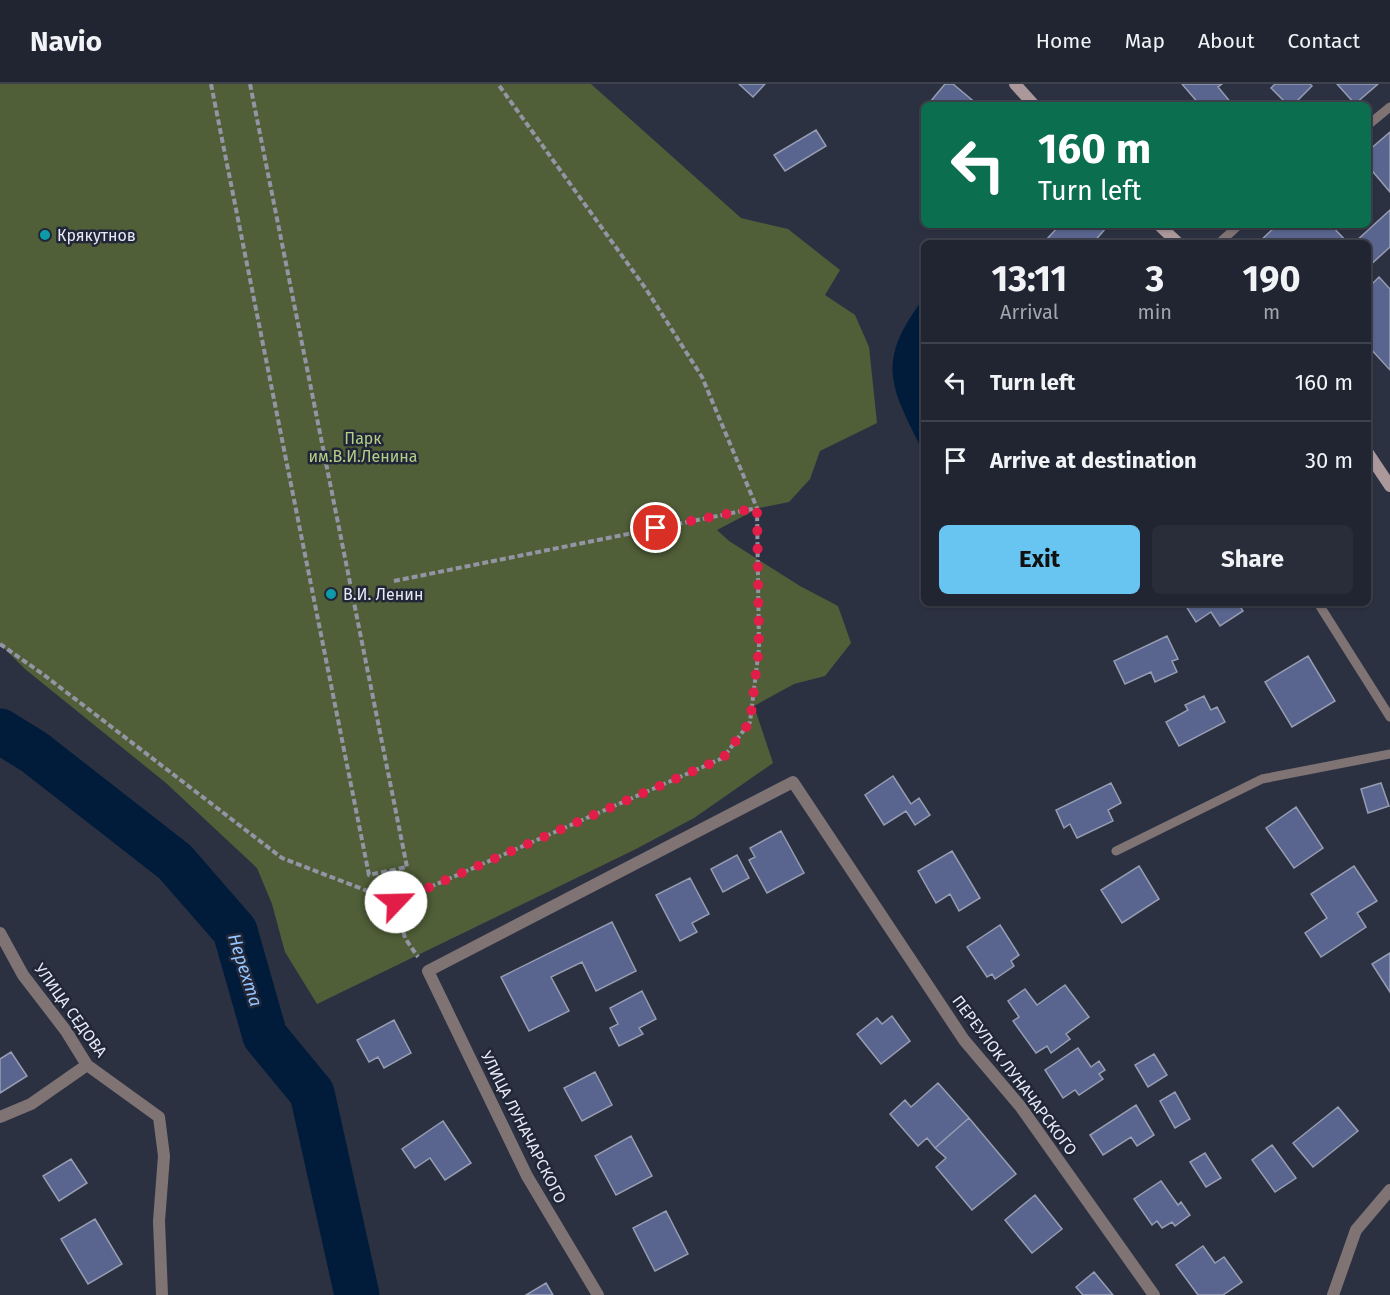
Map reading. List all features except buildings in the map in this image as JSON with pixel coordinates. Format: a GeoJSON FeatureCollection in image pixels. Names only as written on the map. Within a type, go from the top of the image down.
{"type":"FeatureCollection","features":[{"type":"Feature","properties":{"kind":"street"},"geometry":{"type":"LineString","coordinates":[[1015,84],[1031,102]]}},
{"type":"Feature","properties":{"kind":"street"},"geometry":{"type":"LineString","coordinates":[[1162,228],[1175,240]]}},
{"type":"Feature","properties":{"kind":"street"},"geometry":{"type":"LineString","coordinates":[[1371,458],[1390,486]]}},
{"type":"Feature","properties":{"kind":"street","name":"ПЕРЕУЛОК ЛУНАЧАРСКОГО"},"geometry":{"type":"LineString","coordinates":[[428,971],[793,782],[964,1040],[1020,1106],[1154,1295]]}},
{"type":"Feature","properties":{"kind":"street","name":"УЛИЦА СЕДОВА"},"geometry":{"type":"LineString","coordinates":[[0,933],[23,975],[66,1031],[87,1065],[159,1117],[164,1156],[159,1221],[162,1295]]}},
{"type":"Feature","properties":{"kind":"street","name":"УЛИЦА ЛУНАЧАРСКОГО"},"geometry":{"type":"LineString","coordinates":[[428,971],[527,1176],[598,1295]]}},
{"type":"Feature","properties":{"kind":"street"},"geometry":{"type":"LineString","coordinates":[[0,1117],[31,1104],[87,1065]]}},
{"type":"Feature","properties":{"kind":"street"},"geometry":{"type":"LineString","coordinates":[[1333,1295],[1356,1230],[1390,1190]]}},
{"type":"Feature","properties":{"kind":"lane"},"geometry":{"type":"LineString","coordinates":[[1371,123],[1390,107]]}},
{"type":"Feature","properties":{"kind":"lane"},"geometry":{"type":"LineString","coordinates":[[1222,240],[1236,228]]}},
{"type":"Feature","properties":{"kind":"lane"},"geometry":{"type":"LineString","coordinates":[[1320,606],[1390,717]]}},
{"type":"Feature","properties":{"kind":"lane"},"geometry":{"type":"LineString","coordinates":[[1116,851],[1262,780],[1390,754]]}},
{"type":"Feature","properties":{"kind":"path"},"geometry":{"type":"LineString","coordinates":[[211,84],[369,875],[407,867],[250,84]]}},
{"type":"Feature","properties":{"kind":"path"},"geometry":{"type":"LineString","coordinates":[[0,644],[44,675],[282,858],[396,902],[723,758],[750,722],[759,648],[757,508],[702,378],[646,289],[498,84]]}},
{"type":"Feature","properties":{"kind":"path"},"geometry":{"type":"LineString","coordinates":[[394,581],[757,508]]}},
{"type":"Feature","properties":{"kind":"path"},"geometry":{"type":"LineString","coordinates":[[388,871],[405,938]]}},
{"type":"Feature","properties":{"kind":"green space","name":"Парк им.В.И.Ленина"},"geometry":{"type":"Polygon","coordinates":[[[0,84],[591,84],[741,218],[788,229],[840,270],[825,295],[855,315],[869,347],[877,423],[820,451],[810,479],[789,502],[759,508],[717,530],[729,541],[800,586],[838,606],[851,643],[825,676],[794,684],[754,706],[773,763],[694,818],[636,849],[317,1004],[285,952],[272,904],[257,868],[166,783],[25,669],[0,644],[0,84]]]}},
{"type":"Feature","properties":{"kind":"water"},"geometry":{"type":"Polygon","coordinates":[[[921,302],[921,447],[903,410],[893,374],[899,340],[921,302]]]}},
{"type":"Feature","properties":{"kind":"waterway","name":"Нерехта"},"geometry":{"type":"LineString","coordinates":[[0,731],[34,752],[175,862],[235,931],[265,1036],[312,1093],[357,1295]]}},
{"type":"Feature","properties":{"kind":"place","name":"Крякутнов"},"geometry":{"type":"Point","coordinates":[45,235]}},
{"type":"Feature","properties":{"kind":"place","name":"В.И. Ленин"},"geometry":{"type":"Point","coordinates":[331,594]}},
{"type":"Feature","properties":{"kind":"route"},"geometry":{"type":"LineString","coordinates":[[396,902],[723,758],[750,722],[759,648],[757,508],[656,528]]}}]}
